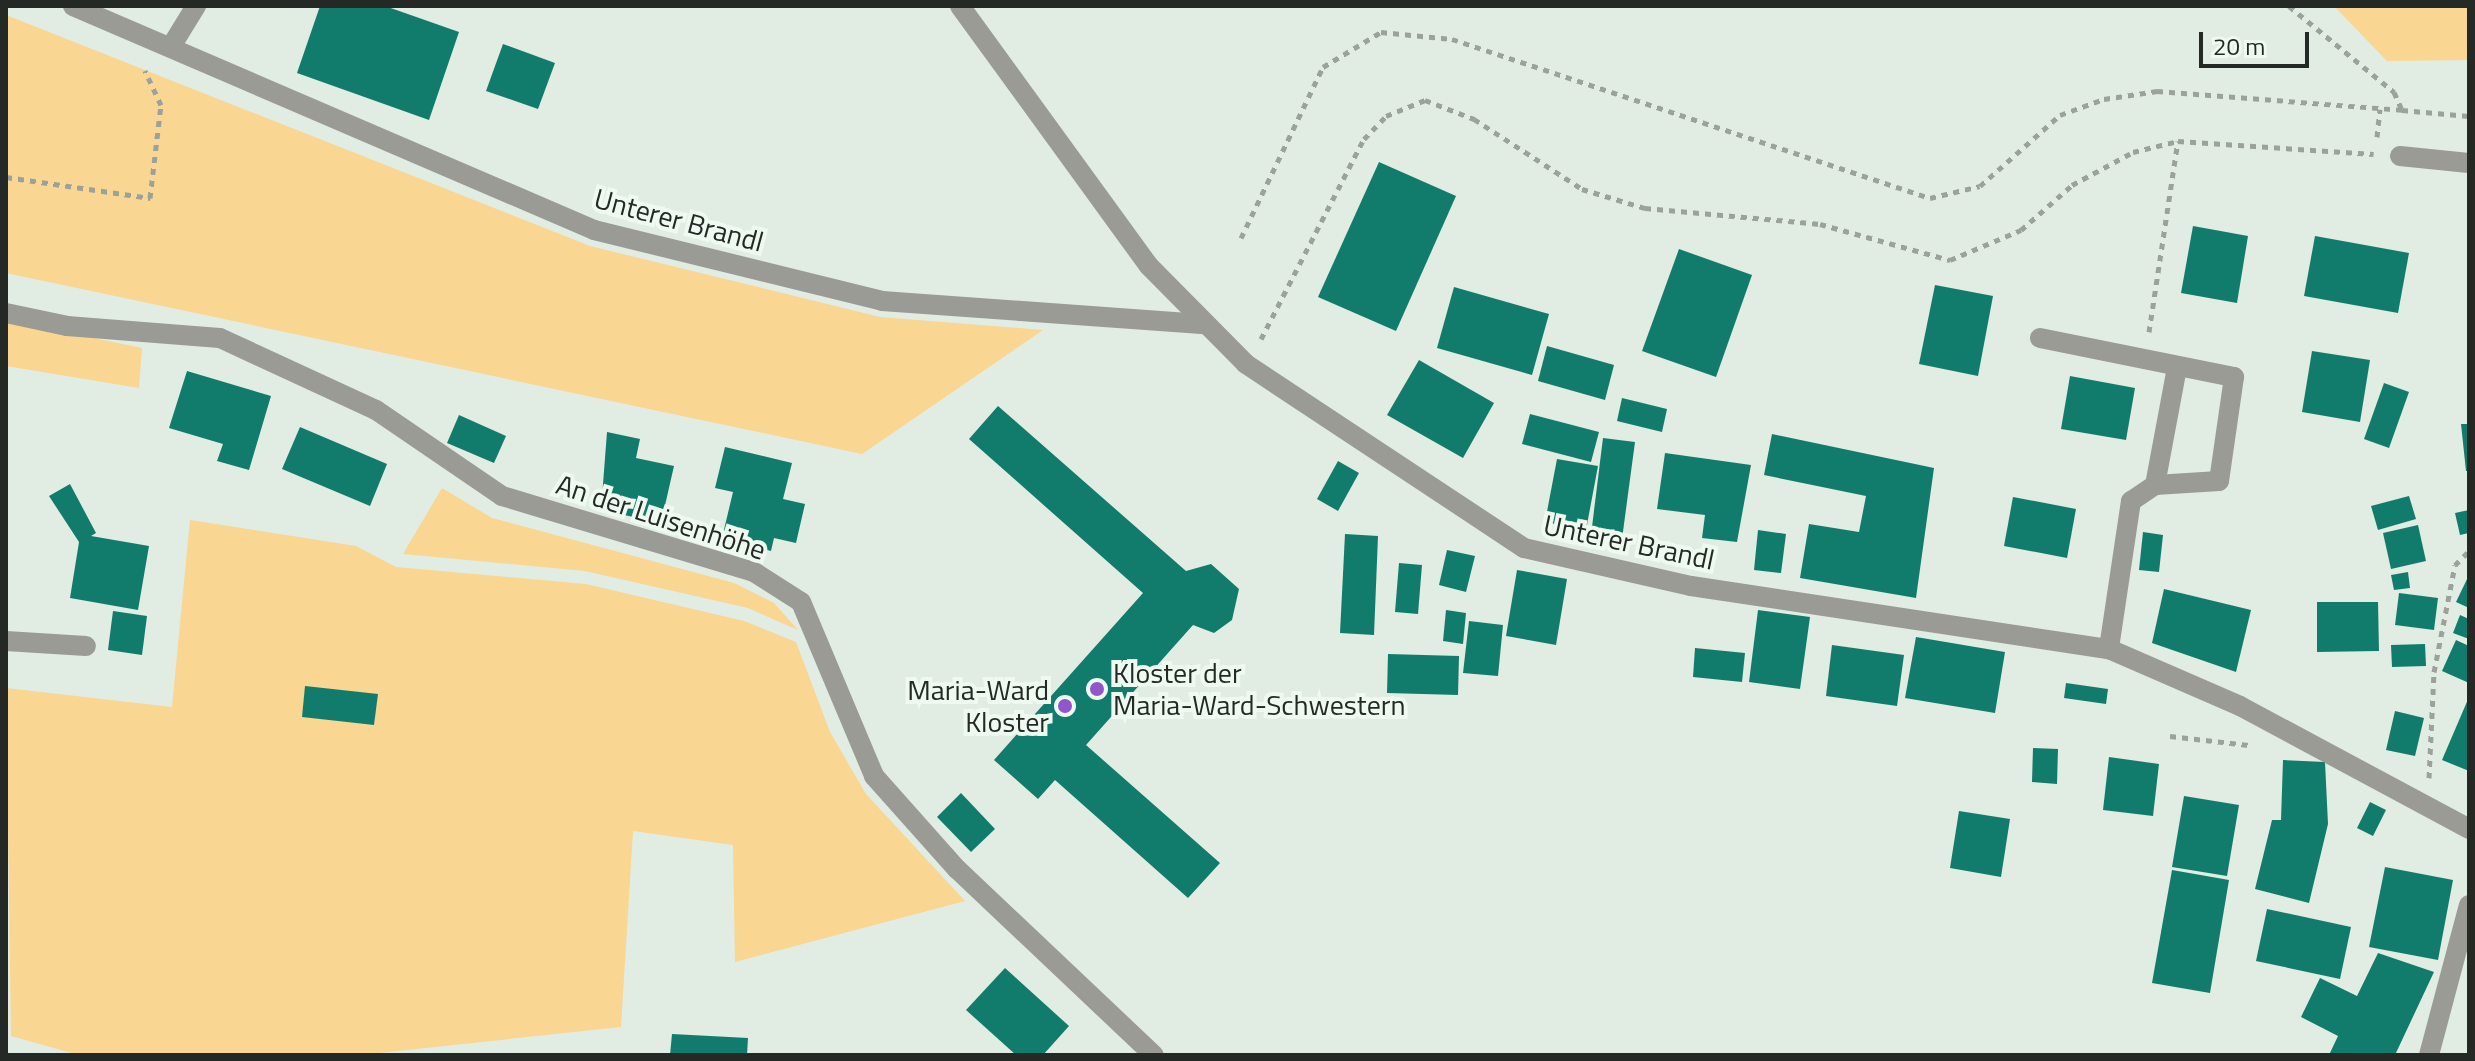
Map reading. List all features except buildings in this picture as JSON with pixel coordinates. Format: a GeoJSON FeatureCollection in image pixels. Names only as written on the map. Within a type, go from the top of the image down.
{"type":"FeatureCollection","features":[{"type":"Feature","properties":{"kind":"street","name":"Unterer Brandl"},"geometry":{"type":"LineString","coordinates":[[73,6],[172,45],[594,230],[882,301],[1205,324]]}},
{"type":"Feature","properties":{"kind":"street"},"geometry":{"type":"LineString","coordinates":[[172,45],[196,6]]}},
{"type":"Feature","properties":{"kind":"street","name":"Unterer Brandl"},"geometry":{"type":"LineString","coordinates":[[960,6],[1149,266],[1246,364],[1524,548],[1691,586],[2109,649],[2305,742],[2469,829]]}},
{"type":"Feature","properties":{"kind":"street"},"geometry":{"type":"LineString","coordinates":[[2400,156],[2469,163]]}},
{"type":"Feature","properties":{"kind":"street","name":"An der Luisenhöhe"},"geometry":{"type":"LineString","coordinates":[[6,313],[67,326],[220,338],[376,410],[502,496],[754,572],[801,602],[874,776],[957,869],[1154,1055]]}},
{"type":"Feature","properties":{"kind":"street"},"geometry":{"type":"LineString","coordinates":[[2040,338],[2177,368],[2234,377],[2219,481],[2155,485],[2131,501],[2109,649]]}},
{"type":"Feature","properties":{"kind":"street"},"geometry":{"type":"LineString","coordinates":[[2155,485],[2177,368]]}},
{"type":"Feature","properties":{"kind":"street"},"geometry":{"type":"LineString","coordinates":[[6,641],[86,646]]}},
{"type":"Feature","properties":{"kind":"street"},"geometry":{"type":"LineString","coordinates":[[2429,1055],[2469,905]]}},
{"type":"Feature","properties":{"kind":"path"},"geometry":{"type":"LineString","coordinates":[[2289,6],[2394,92],[2402,110]]}},
{"type":"Feature","properties":{"kind":"path"},"geometry":{"type":"LineString","coordinates":[[6,177],[150,198],[161,105],[125,25]]}},
{"type":"Feature","properties":{"kind":"path"},"geometry":{"type":"LineString","coordinates":[[1241,238],[1323,67],[1381,32],[1452,39],[1930,198],[1980,186],[2060,115],[2104,99],[2157,91],[2469,116]]}},
{"type":"Feature","properties":{"kind":"path"},"geometry":{"type":"LineString","coordinates":[[1246,364],[1364,139],[1386,116],[1425,100],[1474,119],[1582,189],[1645,208],[1820,224],[1950,260],[2021,230],[2072,185],[2121,158],[2178,141],[2400,156]]}},
{"type":"Feature","properties":{"kind":"path"},"geometry":{"type":"LineString","coordinates":[[2375,154],[2380,109]]}},
{"type":"Feature","properties":{"kind":"path"},"geometry":{"type":"LineString","coordinates":[[2145,361],[2178,141]]}},
{"type":"Feature","properties":{"kind":"path"},"geometry":{"type":"LineString","coordinates":[[2428,807],[2434,672],[2455,565],[2469,551]]}},
{"type":"Feature","properties":{"kind":"path"},"geometry":{"type":"LineString","coordinates":[[2170,736],[2262,749]]}},
{"type":"Feature","properties":{"kind":"shaded area"},"geometry":{"type":"Polygon","coordinates":[[[2334,6],[2469,6],[2469,60],[2387,61],[2334,6]]]}},
{"type":"Feature","properties":{"kind":"shaded area"},"geometry":{"type":"Polygon","coordinates":[[[6,15],[590,246],[880,317],[1043,330],[862,454],[6,273],[6,15]]]}},
{"type":"Feature","properties":{"kind":"shaded area"},"geometry":{"type":"Polygon","coordinates":[[[6,320],[142,348],[139,388],[6,366],[6,320]]]}},
{"type":"Feature","properties":{"kind":"shaded area"},"geometry":{"type":"Polygon","coordinates":[[[442,488],[492,518],[734,583],[774,603],[798,630],[748,608],[585,571],[403,554],[442,488]]]}},
{"type":"Feature","properties":{"kind":"shaded area"},"geometry":{"type":"Polygon","coordinates":[[[190,520],[356,546],[396,567],[586,584],[744,621],[796,642],[830,732],[866,794],[965,901],[735,962],[733,845],[633,831],[621,1027],[360,1055],[79,1055],[11,1036],[6,688],[172,707],[190,520]]]}},
{"type":"Feature","properties":{"kind":"place","name":"Kloster der Maria-Ward-Schwestern"},"geometry":{"type":"Point","coordinates":[1097,689]}},
{"type":"Feature","properties":{"kind":"place","name":"Maria-Ward Kloster"},"geometry":{"type":"Point","coordinates":[1065,706]}}]}
